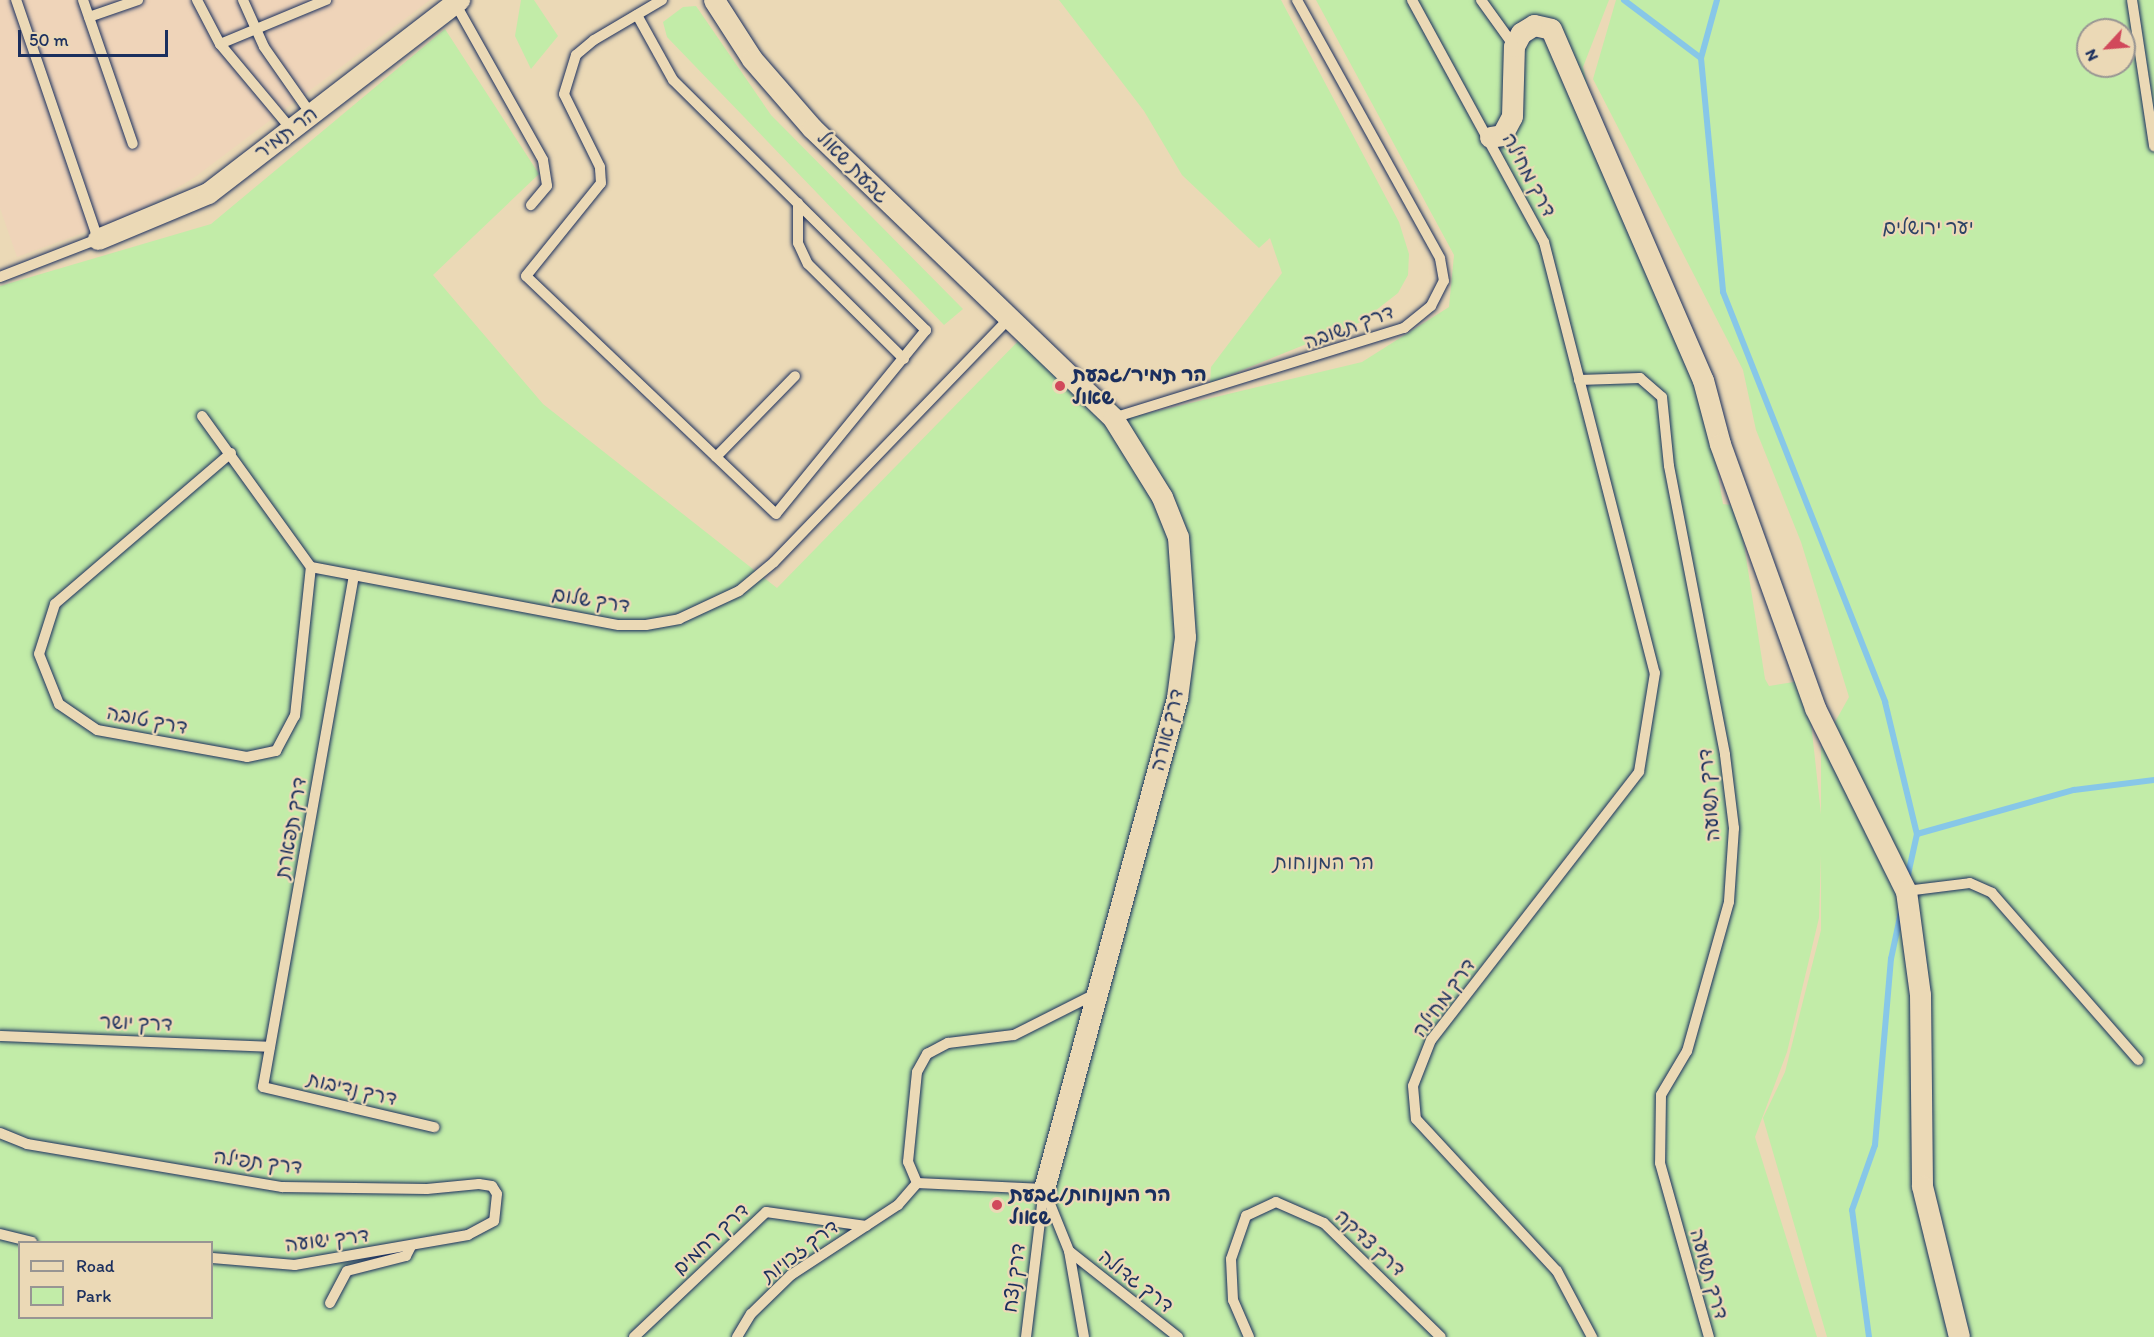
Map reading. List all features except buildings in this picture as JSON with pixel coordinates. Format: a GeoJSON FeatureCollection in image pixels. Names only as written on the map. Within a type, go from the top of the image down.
{"type":"FeatureCollection","features":[{"type":"Feature","properties":{"kind":"street","name":"גבעת שאול"},"geometry":{"type":"LineString","coordinates":[[714,0],[785,99],[1008,320]]}},
{"type":"Feature","properties":{"kind":"street","name":"הר תמיר"},"geometry":{"type":"LineString","coordinates":[[98,238],[208,193],[457,2]]}},
{"type":"Feature","properties":{"kind":"street"},"geometry":{"type":"LineString","coordinates":[[1490,137],[1502,135],[1512,116],[1514,46],[1521,33],[1534,25],[1551,29],[1703,380],[1720,444],[1815,708],[1906,891],[1920,994],[1922,1186],[1959,1337]]}},
{"type":"Feature","properties":{"kind":"street","name":"דרך אורה"},"geometry":{"type":"LineString","coordinates":[[1008,320],[1113,418],[1162,497],[1178,537],[1185,637],[1177,698],[1044,1189]]}},
{"type":"Feature","properties":{"kind":"lane"},"geometry":{"type":"LineString","coordinates":[[0,277],[98,238],[16,0]]}},
{"type":"Feature","properties":{"kind":"lane"},"geometry":{"type":"LineString","coordinates":[[83,0],[133,144]]}},
{"type":"Feature","properties":{"kind":"lane"},"geometry":{"type":"LineString","coordinates":[[89,17],[138,0]]}},
{"type":"Feature","properties":{"kind":"lane"},"geometry":{"type":"LineString","coordinates":[[197,0],[220,44],[291,129]]}},
{"type":"Feature","properties":{"kind":"lane"},"geometry":{"type":"LineString","coordinates":[[243,0],[256,29],[311,114]]}},
{"type":"Feature","properties":{"kind":"lane"},"geometry":{"type":"LineString","coordinates":[[220,44],[326,0]]}},
{"type":"Feature","properties":{"kind":"lane"},"geometry":{"type":"LineString","coordinates":[[637,15],[673,80],[926,330],[776,514],[526,276],[601,183],[600,166],[564,94],[564,80],[576,54],[637,15],[662,0]]}},
{"type":"Feature","properties":{"kind":"lane","name":"דרך תשובה"},"geometry":{"type":"LineString","coordinates":[[1113,418],[1404,328],[1431,306],[1444,281],[1440,258],[1297,0]]}},
{"type":"Feature","properties":{"kind":"lane","name":"דרך מחילה"},"geometry":{"type":"LineString","coordinates":[[1412,0],[1490,137],[1544,242],[1655,673],[1639,772],[1431,1040],[1413,1086],[1416,1119],[1557,1271],[1592,1337]]}},
{"type":"Feature","properties":{"kind":"lane"},"geometry":{"type":"LineString","coordinates":[[1481,0],[1514,46]]}},
{"type":"Feature","properties":{"kind":"lane"},"geometry":{"type":"LineString","coordinates":[[2132,0],[2154,146]]}},
{"type":"Feature","properties":{"kind":"lane"},"geometry":{"type":"LineString","coordinates":[[457,2],[543,160],[547,186],[531,205]]}},
{"type":"Feature","properties":{"kind":"lane"},"geometry":{"type":"LineString","coordinates":[[798,203],[798,243],[808,264],[904,359]]}},
{"type":"Feature","properties":{"kind":"lane","name":"דרך שלום"},"geometry":{"type":"LineString","coordinates":[[312,567],[619,625],[679,619],[739,591],[774,562],[1008,320]]}},
{"type":"Feature","properties":{"kind":"lane"},"geometry":{"type":"LineString","coordinates":[[717,458],[795,375]]}},
{"type":"Feature","properties":{"kind":"lane","name":"דרך תשועה"},"geometry":{"type":"LineString","coordinates":[[1579,380],[1640,378],[1662,397],[1669,466],[1725,754],[1734,828],[1729,902],[1687,1051],[1661,1095],[1660,1163],[1709,1337]]}},
{"type":"Feature","properties":{"kind":"lane"},"geometry":{"type":"LineString","coordinates":[[202,416],[312,567]]}},
{"type":"Feature","properties":{"kind":"lane","name":"דרך טובה"},"geometry":{"type":"LineString","coordinates":[[231,453],[55,604],[39,654],[59,704],[97,730],[247,757],[276,751],[295,716],[312,567]]}},
{"type":"Feature","properties":{"kind":"lane","name":"דרך תפארת"},"geometry":{"type":"LineString","coordinates":[[263,1087],[354,575]]}},
{"type":"Feature","properties":{"kind":"lane"},"geometry":{"type":"LineString","coordinates":[[1906,891],[1970,883],[1992,893],[2138,1060]]}},
{"type":"Feature","properties":{"kind":"lane"},"geometry":{"type":"LineString","coordinates":[[1044,1189],[917,1183],[908,1162],[917,1072],[927,1054],[948,1043],[1014,1035],[1095,994]]}},
{"type":"Feature","properties":{"kind":"lane","name":"דרך יושר"},"geometry":{"type":"LineString","coordinates":[[0,1036],[270,1047]]}},
{"type":"Feature","properties":{"kind":"lane","name":"דרך נדיבות"},"geometry":{"type":"LineString","coordinates":[[263,1087],[434,1127]]}},
{"type":"Feature","properties":{"kind":"lane","name":"דרך תפילה"},"geometry":{"type":"LineString","coordinates":[[0,1133],[27,1144],[282,1186],[427,1189],[479,1184],[492,1186],[497,1208]]}},
{"type":"Feature","properties":{"kind":"lane","name":"דרך זכויות"},"geometry":{"type":"LineString","coordinates":[[737,1337],[751,1314],[791,1275],[898,1205],[917,1183]]}},
{"type":"Feature","properties":{"kind":"lane","name":"דרך גדולה"},"geometry":{"type":"LineString","coordinates":[[1044,1189],[1069,1251],[1178,1337]]}},
{"type":"Feature","properties":{"kind":"lane","name":"דרך נצח"},"geometry":{"type":"LineString","coordinates":[[1026,1337],[1044,1189]]}},
{"type":"Feature","properties":{"kind":"lane","name":"דרך צדקה"},"geometry":{"type":"LineString","coordinates":[[1249,1337],[1233,1300],[1231,1259],[1246,1216],[1276,1202],[1324,1223],[1440,1337]]}},
{"type":"Feature","properties":{"kind":"lane","name":"דרך ישועה"},"geometry":{"type":"LineString","coordinates":[[213,1258],[295,1265],[411,1246],[482,1232],[497,1208]]}},
{"type":"Feature","properties":{"kind":"lane","name":"דרך רחמים"},"geometry":{"type":"LineString","coordinates":[[634,1337],[766,1212],[866,1226]]}},
{"type":"Feature","properties":{"kind":"lane"},"geometry":{"type":"LineString","coordinates":[[0,1234],[28,1241]]}},
{"type":"Feature","properties":{"kind":"lane"},"geometry":{"type":"LineString","coordinates":[[330,1302],[347,1271],[406,1256],[411,1246]]}},
{"type":"Feature","properties":{"kind":"lane"},"geometry":{"type":"LineString","coordinates":[[1069,1251],[1084,1337]]}},
{"type":"Feature","properties":{"kind":"shaded area"},"geometry":{"type":"Polygon","coordinates":[[[0,0],[430,0],[195,177],[135,214],[17,257],[0,208],[0,0]]]}},
{"type":"Feature","properties":{"kind":"green space"},"geometry":{"type":"Polygon","coordinates":[[[521,0],[534,0],[558,36],[531,69],[515,36],[521,0]]]}},
{"type":"Feature","properties":{"kind":"green space"},"geometry":{"type":"Polygon","coordinates":[[[1059,0],[1281,0],[1399,222],[1409,254],[1408,275],[1398,293],[1361,322],[1210,383],[1211,367],[1282,273],[1270,238],[1259,248],[1182,175],[1144,111],[1059,0]]]}},
{"type":"Feature","properties":{"kind":"green space","name":"הר המנוחות"},"geometry":{"type":"Polygon","coordinates":[[[1316,0],[1609,0],[1583,67],[1613,184],[1668,327],[1704,393],[1723,504],[1738,506],[1765,679],[1769,686],[1800,681],[1811,722],[1822,824],[1819,918],[1787,1052],[1755,1137],[1817,1337],[0,1337],[0,286],[211,224],[445,29],[539,174],[433,275],[543,404],[777,588],[1024,335],[1132,417],[1362,362],[1449,307],[1454,255],[1316,0]]]}},
{"type":"Feature","properties":{"kind":"green space","name":"יער ירושלים"},"geometry":{"type":"Polygon","coordinates":[[[1616,0],[2154,0],[2154,1337],[1827,1337],[1763,1118],[1785,1072],[1821,930],[1821,747],[1849,697],[1801,542],[1756,430],[1743,370],[1593,79],[1616,0]]]}},
{"type":"Feature","properties":{"kind":"green space"},"geometry":{"type":"Polygon","coordinates":[[[696,6],[771,115],[963,309],[944,325],[667,37],[663,22],[683,7],[696,6]]]}},
{"type":"Feature","properties":{"kind":"waterway"},"geometry":{"type":"LineString","coordinates":[[1624,0],[1701,58]]}},
{"type":"Feature","properties":{"kind":"waterway"},"geometry":{"type":"LineString","coordinates":[[1717,0],[1701,58],[1723,292],[1885,702],[1917,834],[1907,879]]}},
{"type":"Feature","properties":{"kind":"waterway"},"geometry":{"type":"LineString","coordinates":[[1917,834],[2074,790],[2154,780]]}},
{"type":"Feature","properties":{"kind":"waterway"},"geometry":{"type":"LineString","coordinates":[[1869,1337],[1852,1210],[1875,1145],[1891,959],[1901,912]]}},
{"type":"Feature","properties":{"kind":"place","name":"הר תמיר/גבעת שאול"},"geometry":{"type":"Point","coordinates":[1060,386]}},
{"type":"Feature","properties":{"kind":"place","name":"הר המנוחות/גבעת שאול"},"geometry":{"type":"Point","coordinates":[997,1205]}}]}
